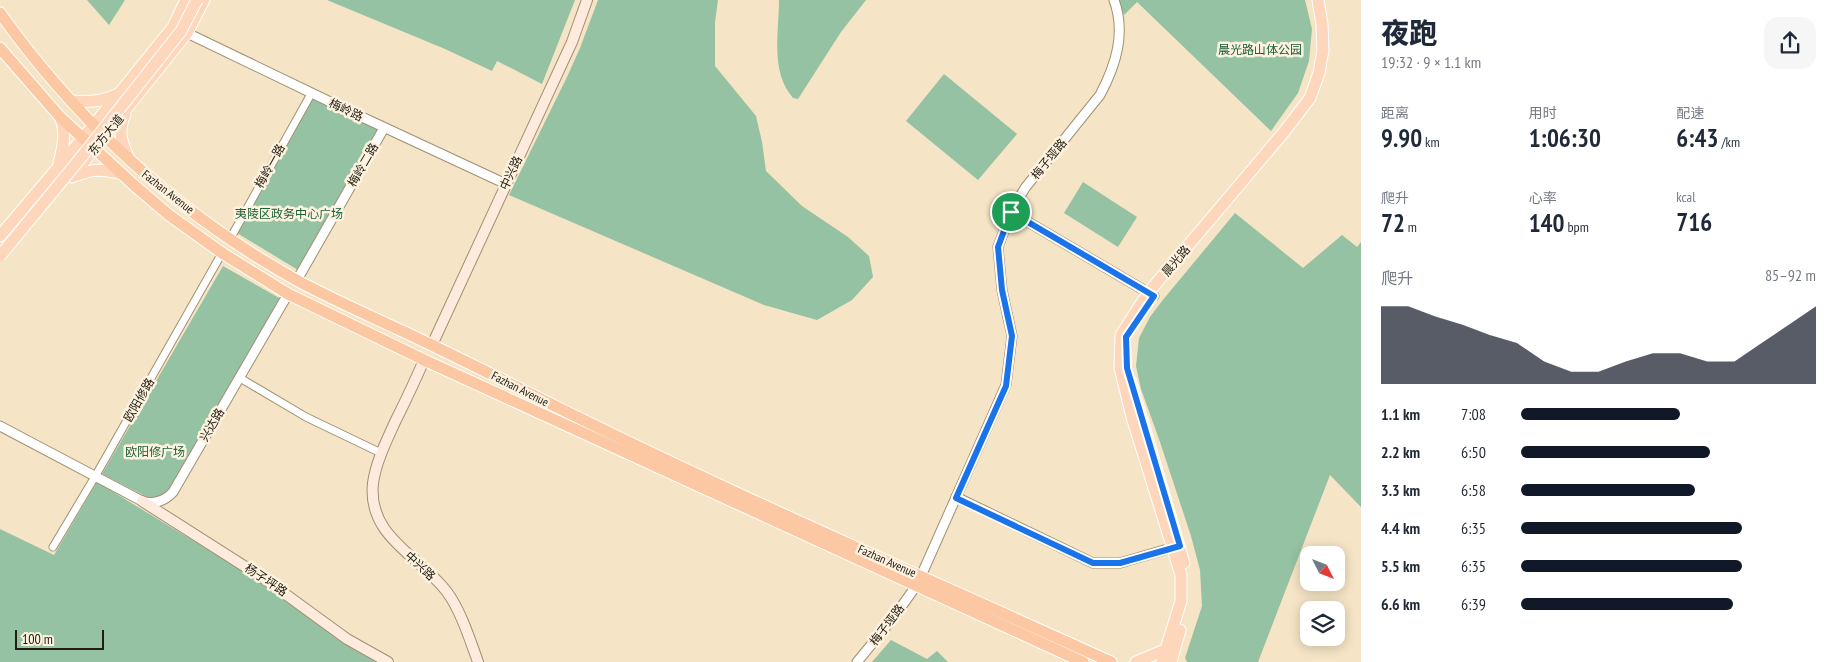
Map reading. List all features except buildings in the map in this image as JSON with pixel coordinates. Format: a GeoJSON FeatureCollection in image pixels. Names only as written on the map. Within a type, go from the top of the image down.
{"type":"FeatureCollection","features":[{"type":"Feature","properties":{"kind":"highway","name":"Fazhan Avenue"},"geometry":{"type":"LineString","coordinates":[[0,13],[71,101],[130,163],[230,239],[297,280],[1082,662]]}},
{"type":"Feature","properties":{"kind":"highway","name":"Fazhan Avenue"},"geometry":{"type":"LineString","coordinates":[[0,48],[60,117],[169,215],[222,253],[288,294],[424,360],[780,522],[1111,662]]}},
{"type":"Feature","properties":{"kind":"main road","name":"东方大道"},"geometry":{"type":"LineString","coordinates":[[0,236],[93,126],[173,27],[186,0]]}},
{"type":"Feature","properties":{"kind":"main road"},"geometry":{"type":"LineString","coordinates":[[0,248],[177,29],[191,0]]}},
{"type":"Feature","properties":{"kind":"main road"},"geometry":{"type":"LineString","coordinates":[[0,256],[181,31],[197,0]]}},
{"type":"Feature","properties":{"kind":"main road","name":"东方大道"},"geometry":{"type":"LineString","coordinates":[[0,264],[95,150],[187,33],[204,0]]}},
{"type":"Feature","properties":{"kind":"main road","name":"中兴路"},"geometry":{"type":"LineString","coordinates":[[432,345],[572,42],[587,0]]}},
{"type":"Feature","properties":{"kind":"main road","name":"晨光路"},"geometry":{"type":"LineString","coordinates":[[1171,662],[1171,648],[1181,601],[1181,575],[1176,547],[1132,417],[1120,368],[1121,334],[1151,294],[1310,98],[1319,73],[1323,50],[1322,24],[1318,0]]}},
{"type":"Feature","properties":{"kind":"main road","name":"晨光路"},"geometry":{"type":"LineString","coordinates":[[1151,294],[1288,136],[1314,101],[1324,73],[1328,51],[1327,24],[1322,0]]}},
{"type":"Feature","properties":{"kind":"main road"},"geometry":{"type":"LineString","coordinates":[[71,101],[97,102],[120,93]]}},
{"type":"Feature","properties":{"kind":"main road"},"geometry":{"type":"LineString","coordinates":[[128,107],[121,123],[120,136],[130,163]]}},
{"type":"Feature","properties":{"kind":"main road"},"geometry":{"type":"LineString","coordinates":[[58,168],[64,142],[64,126],[60,117]]}},
{"type":"Feature","properties":{"kind":"main road"},"geometry":{"type":"LineString","coordinates":[[72,177],[85,172],[105,170],[122,174]]}},
{"type":"Feature","properties":{"kind":"main road","name":"中兴路"},"geometry":{"type":"LineString","coordinates":[[424,360],[381,453],[373,484],[376,509],[381,524],[391,539],[448,593],[464,626],[476,660]]}},
{"type":"Feature","properties":{"kind":"main road","name":"杨子坪路"},"geometry":{"type":"LineString","coordinates":[[142,501],[266,580],[347,639],[388,662]]}},
{"type":"Feature","properties":{"kind":"main road","name":"杨子坪路"},"geometry":{"type":"LineString","coordinates":[[154,502],[270,575],[347,632],[399,662]]}},
{"type":"Feature","properties":{"kind":"main road"},"geometry":{"type":"LineString","coordinates":[[1136,662],[1171,648],[1176,662]]}},
{"type":"Feature","properties":{"kind":"main road","name":"晨光路"},"geometry":{"type":"LineString","coordinates":[[1162,662],[1171,648]]}},
{"type":"Feature","properties":{"kind":"street","name":"梅子垭路"},"geometry":{"type":"LineString","coordinates":[[857,662],[894,617],[918,581],[1006,386],[1012,336],[1002,290],[998,247],[1011,212],[1025,188],[1100,95],[1108,80],[1118,50],[1120,34],[1118,11],[1114,0]]}},
{"type":"Feature","properties":{"kind":"street","name":"梅岭路"},"geometry":{"type":"LineString","coordinates":[[187,33],[311,94],[506,184]]}},
{"type":"Feature","properties":{"kind":"street","name":"梅岭一路"},"geometry":{"type":"LineString","coordinates":[[230,239],[311,94]]}},
{"type":"Feature","properties":{"kind":"street","name":"梅岭二路"},"geometry":{"type":"LineString","coordinates":[[297,280],[384,128]]}},
{"type":"Feature","properties":{"kind":"street"},"geometry":{"type":"LineString","coordinates":[[1011,212],[1151,294]]}},
{"type":"Feature","properties":{"kind":"street","name":"欧阳修路"},"geometry":{"type":"LineString","coordinates":[[53,547],[96,476],[222,253]]}},
{"type":"Feature","properties":{"kind":"street","name":"兴达路"},"geometry":{"type":"LineString","coordinates":[[154,502],[166,498],[173,492],[288,294]]}},
{"type":"Feature","properties":{"kind":"street"},"geometry":{"type":"LineString","coordinates":[[240,378],[306,417],[381,453]]}},
{"type":"Feature","properties":{"kind":"street"},"geometry":{"type":"LineString","coordinates":[[0,426],[142,501],[154,502]]}},
{"type":"Feature","properties":{"kind":"street"},"geometry":{"type":"LineString","coordinates":[[956,498],[1093,563],[1120,563],[1176,547]]}},
{"type":"Feature","properties":{"kind":"green space"},"geometry":{"type":"Polygon","coordinates":[[[87,0],[125,0],[109,25],[87,0]]]}},
{"type":"Feature","properties":{"kind":"green space"},"geometry":{"type":"Polygon","coordinates":[[[327,0],[575,0],[542,84],[497,61],[492,71],[445,49],[327,0]]]}},
{"type":"Feature","properties":{"kind":"green space"},"geometry":{"type":"Polygon","coordinates":[[[598,0],[718,0],[715,22],[715,66],[756,116],[766,171],[802,206],[848,237],[869,256],[873,277],[852,300],[817,320],[764,305],[509,195],[567,77],[598,0]]]}},
{"type":"Feature","properties":{"kind":"green space"},"geometry":{"type":"Polygon","coordinates":[[[779,0],[866,0],[841,32],[798,99],[793,98],[786,87],[778,64],[779,0]]]}},
{"type":"Feature","properties":{"kind":"green space","name":"晨光路山体公园"},"geometry":{"type":"Polygon","coordinates":[[[1118,0],[1305,0],[1312,29],[1309,61],[1298,93],[1271,131],[1137,2],[1124,15],[1118,0]]]}},
{"type":"Feature","properties":{"kind":"green space"},"geometry":{"type":"Polygon","coordinates":[[[944,74],[1017,134],[978,180],[906,121],[944,74]]]}},
{"type":"Feature","properties":{"kind":"green space","name":"夷陵区政务中心广场"},"geometry":{"type":"Polygon","coordinates":[[[313,98],[379,129],[298,270],[237,233],[313,98]]]}},
{"type":"Feature","properties":{"kind":"green space"},"geometry":{"type":"Polygon","coordinates":[[[1083,182],[1137,217],[1118,247],[1064,213],[1083,182]]]}},
{"type":"Feature","properties":{"kind":"green space"},"geometry":{"type":"Polygon","coordinates":[[[1235,213],[1303,268],[1342,235],[1357,247],[1361,242],[1361,507],[1330,475],[1303,546],[1300,546],[1300,553],[1258,662],[1187,662],[1185,658],[1202,606],[1200,570],[1191,536],[1141,389],[1136,366],[1139,338],[1150,317],[1235,213]]]}},
{"type":"Feature","properties":{"kind":"green space","name":"欧阳修广场"},"geometry":{"type":"Polygon","coordinates":[[[223,266],[281,299],[171,492],[160,498],[147,497],[102,474],[223,266]]]}},
{"type":"Feature","properties":{"kind":"green space"},"geometry":{"type":"Polygon","coordinates":[[[97,482],[261,582],[379,662],[0,662],[0,529],[54,555],[97,482]]]}},
{"type":"Feature","properties":{"kind":"green space"},"geometry":{"type":"Polygon","coordinates":[[[891,640],[927,659],[937,651],[948,662],[872,662],[891,640]]]}},
{"type":"Feature","properties":{"kind":"route"},"geometry":{"type":"LineString","coordinates":[[1011,212],[1154,296],[1126,337],[1127,368],[1180,546],[1120,563],[1093,563],[956,498],[1006,386],[1012,336],[1002,290],[998,247],[1011,212]]}}]}
